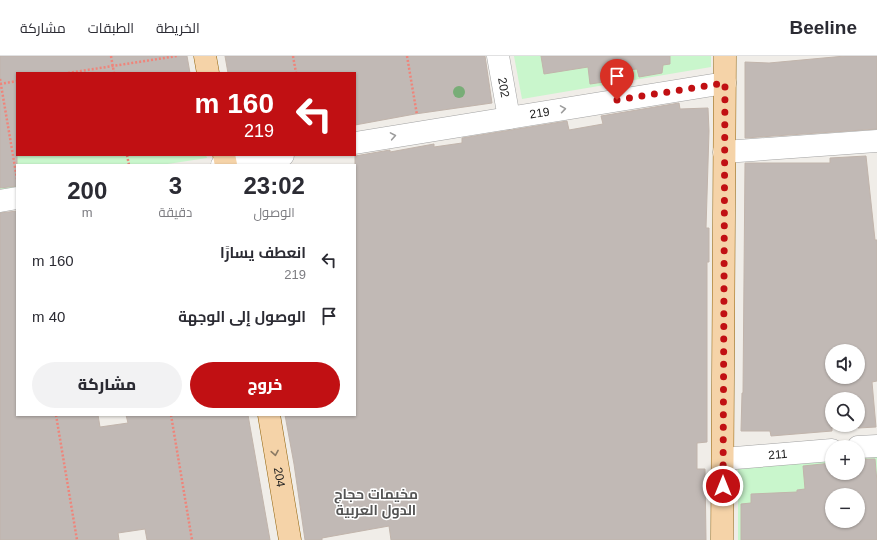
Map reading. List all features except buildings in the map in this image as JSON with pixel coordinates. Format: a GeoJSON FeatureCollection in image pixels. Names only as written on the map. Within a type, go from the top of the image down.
{"type":"FeatureCollection","features":[{"type":"Feature","properties":{"kind":"main road"},"geometry":{"type":"LineString","coordinates":[[205,56],[208,72]]}},
{"type":"Feature","properties":{"kind":"main road"},"geometry":{"type":"LineString","coordinates":[[722,540],[725,56]]}},
{"type":"Feature","properties":{"kind":"main road","name":"204"},"geometry":{"type":"LineString","coordinates":[[269,416],[290,540]]}},
{"type":"Feature","properties":{"kind":"street","name":"202"},"geometry":{"type":"LineString","coordinates":[[498,56],[509,118]]}},
{"type":"Feature","properties":{"kind":"street","name":"219"},"geometry":{"type":"LineString","coordinates":[[356,143],[725,83]]}},
{"type":"Feature","properties":{"kind":"street"},"geometry":{"type":"LineString","coordinates":[[724,152],[877,141]]}},
{"type":"Feature","properties":{"kind":"street"},"geometry":{"type":"LineString","coordinates":[[224,162],[275,156]]}},
{"type":"Feature","properties":{"kind":"street"},"geometry":{"type":"LineString","coordinates":[[0,201],[16,198]]}},
{"type":"Feature","properties":{"kind":"street"},"geometry":{"type":"LineString","coordinates":[[865,447],[877,446]]}},
{"type":"Feature","properties":{"kind":"street","name":"211"},"geometry":{"type":"LineString","coordinates":[[723,459],[825,451]]}},
{"type":"Feature","properties":{"kind":"path"},"geometry":{"type":"LineString","coordinates":[[111,56],[114,72]]}},
{"type":"Feature","properties":{"kind":"path"},"geometry":{"type":"LineString","coordinates":[[74,72],[177,56]]}},
{"type":"Feature","properties":{"kind":"path"},"geometry":{"type":"LineString","coordinates":[[293,56],[296,72]]}},
{"type":"Feature","properties":{"kind":"path"},"geometry":{"type":"LineString","coordinates":[[407,56],[420,132]]}},
{"type":"Feature","properties":{"kind":"path"},"geometry":{"type":"LineString","coordinates":[[0,79],[16,175]]}},
{"type":"Feature","properties":{"kind":"path"},"geometry":{"type":"LineString","coordinates":[[0,84],[16,81]]}},
{"type":"Feature","properties":{"kind":"path"},"geometry":{"type":"LineString","coordinates":[[56,416],[77,540]]}},
{"type":"Feature","properties":{"kind":"path"},"geometry":{"type":"LineString","coordinates":[[171,416],[192,540]]}},
{"type":"Feature","properties":{"kind":"green space"},"geometry":{"type":"Polygon","coordinates":[[[514,56],[711,56],[711,67],[522,99],[514,56]]]}},
{"type":"Feature","properties":{"kind":"green space"},"geometry":{"type":"Polygon","coordinates":[[[16,74],[16,156],[206,156],[207,158],[168,164],[16,164],[16,188],[0,191],[0,86],[16,74]]]}},
{"type":"Feature","properties":{"kind":"green space"},"geometry":{"type":"Polygon","coordinates":[[[877,453],[877,540],[738,540],[738,467],[825,459],[825,480],[865,480],[865,454],[877,453]]]}},
{"type":"Feature","properties":{"kind":"district","name":"مخيمات حجاج الدول العربية"},"geometry":{"type":"Point","coordinates":[376,502]}},
{"type":"Feature","properties":{"kind":"route"},"geometry":{"type":"LineString","coordinates":[[617,100],[725,83],[723,486]]}}]}
